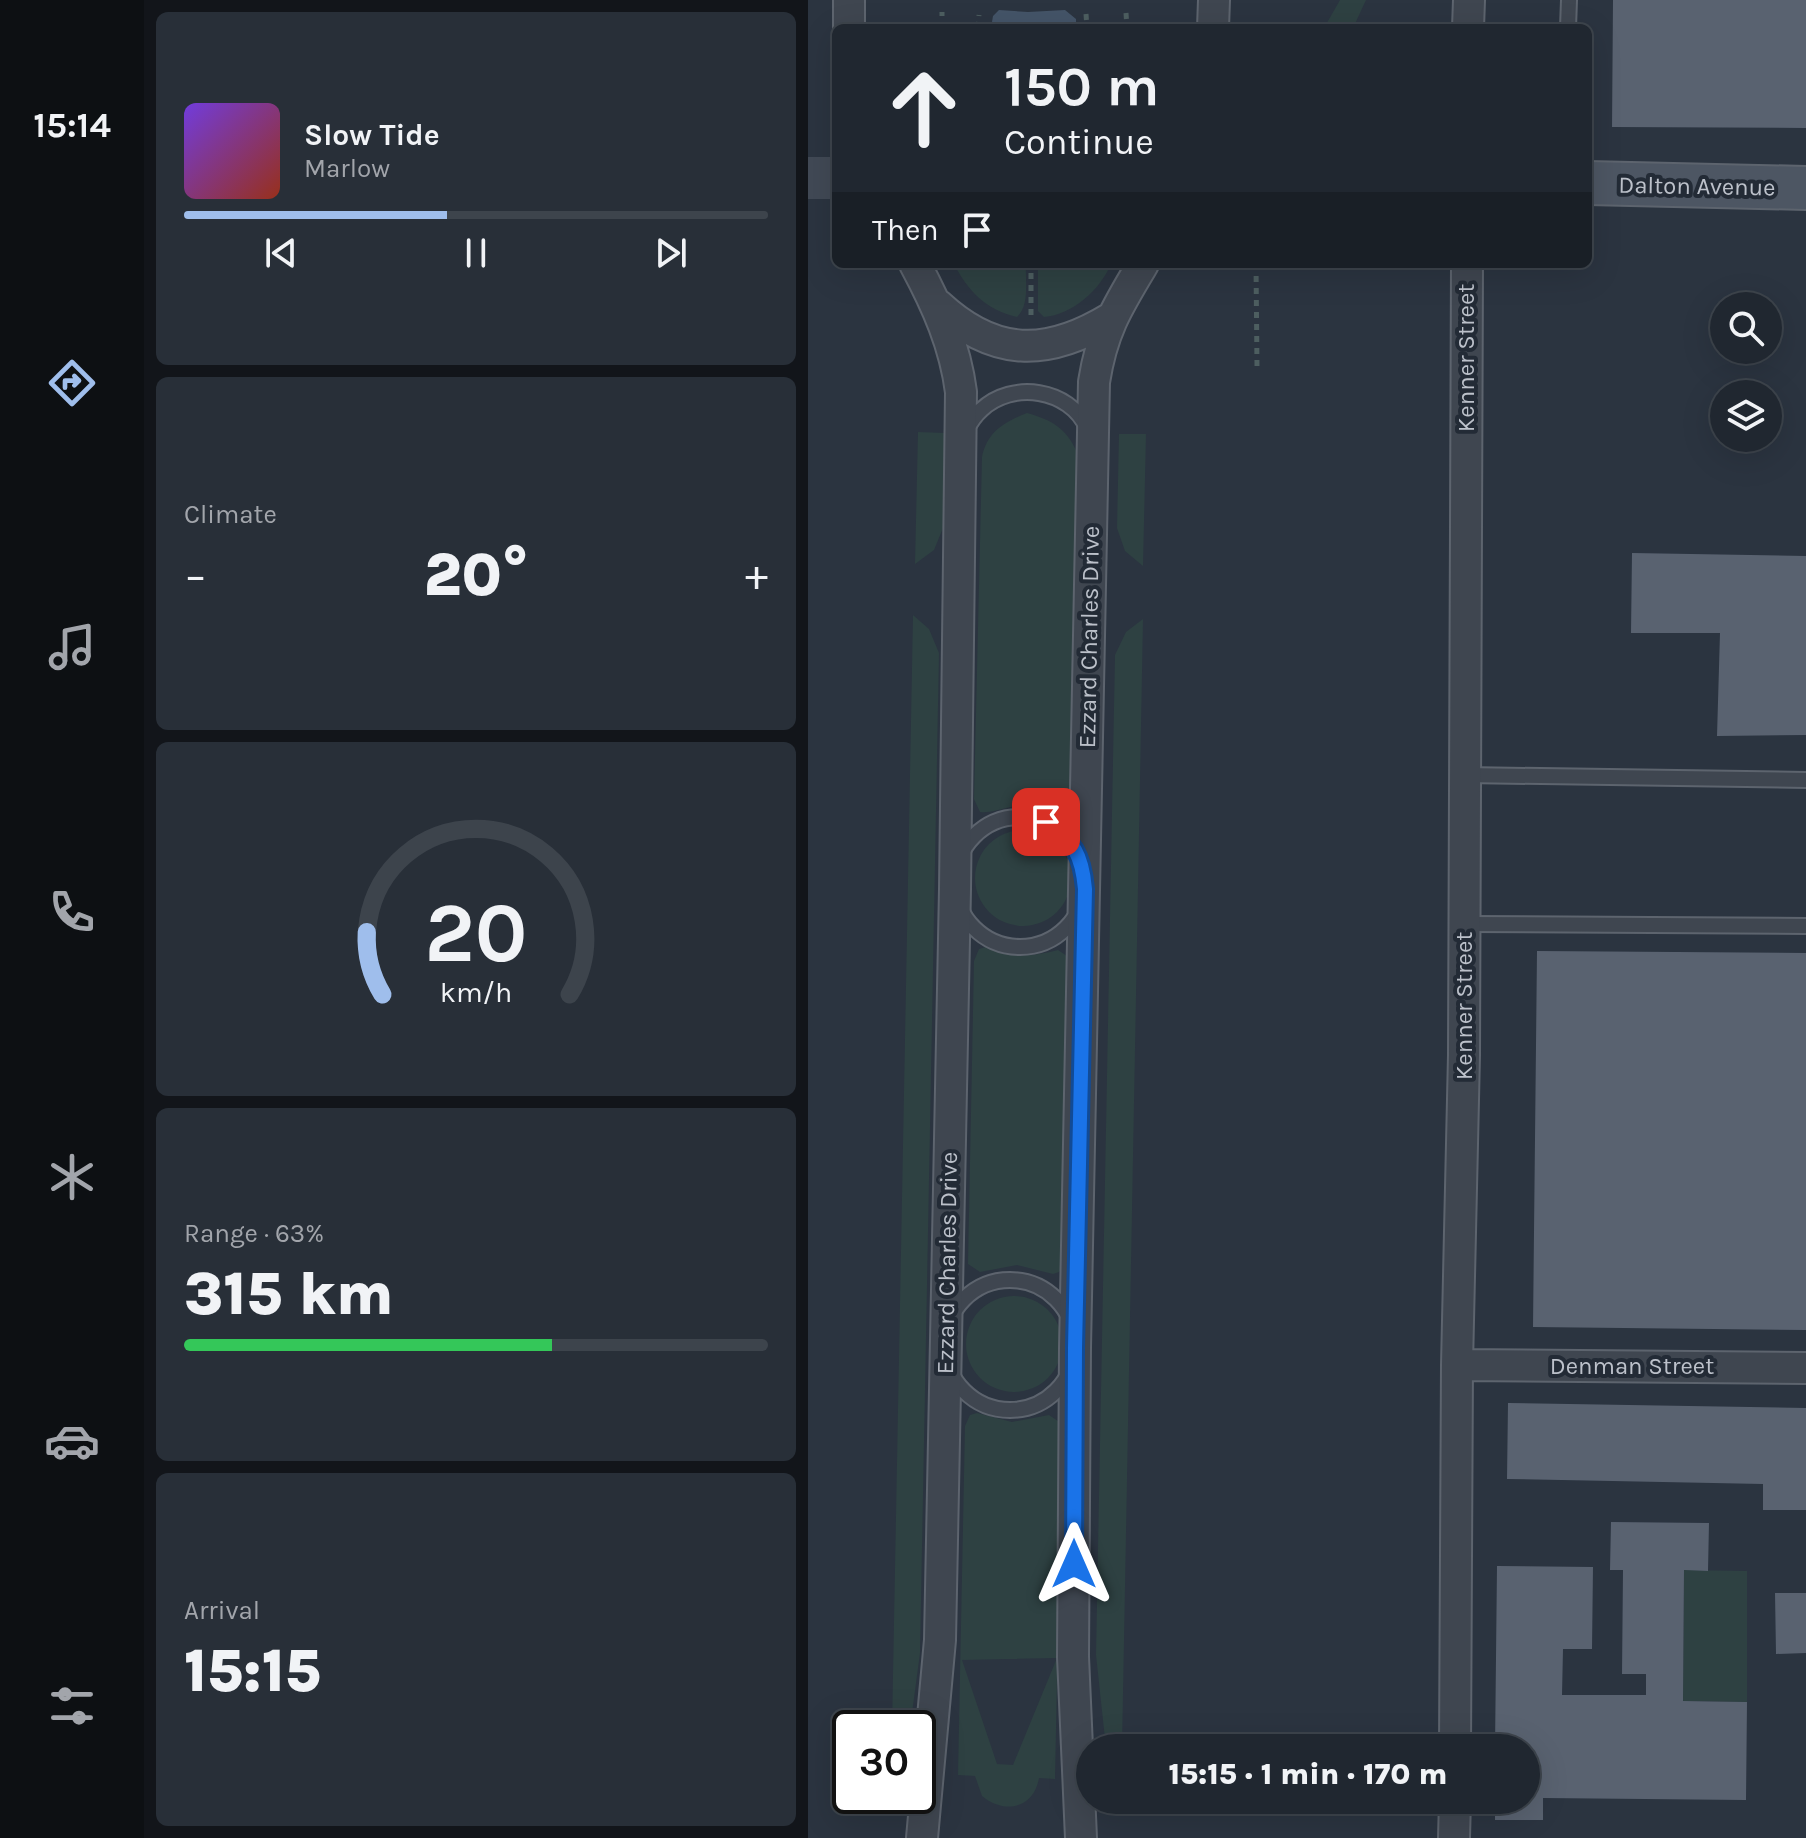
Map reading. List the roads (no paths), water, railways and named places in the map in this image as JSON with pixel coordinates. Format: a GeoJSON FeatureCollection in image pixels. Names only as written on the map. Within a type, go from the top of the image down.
{"type":"FeatureCollection","features":[{"type":"Feature","properties":{"kind":"main road","name":"Dalton Avenue"},"geometry":{"type":"LineString","coordinates":[[1592,183],[1806,188]]}},
{"type":"Feature","properties":{"kind":"street"},"geometry":{"type":"LineString","coordinates":[[849,0],[849,24]]}},
{"type":"Feature","properties":{"kind":"street"},"geometry":{"type":"LineString","coordinates":[[1213,24],[1214,0]]}},
{"type":"Feature","properties":{"kind":"street"},"geometry":{"type":"LineString","coordinates":[[1468,24],[1469,0]]}},
{"type":"Feature","properties":{"kind":"street","name":"Ezzard Charles Drive"},"geometry":{"type":"LineString","coordinates":[[917,268],[937,304],[957,365],[961,392],[940,1640],[922,1838]]}},
{"type":"Feature","properties":{"kind":"street","name":"Ezzard Charles Drive"},"geometry":{"type":"LineString","coordinates":[[1081,1838],[1073,1657],[1075,1348],[1092,440],[1099,347],[1111,318],[1141,268]]}},
{"type":"Feature","properties":{"kind":"street","name":"Kenner Street"},"geometry":{"type":"LineString","coordinates":[[1455,1734],[1457,1365],[1465,924],[1467,268]]}},
{"type":"Feature","properties":{"kind":"street"},"geometry":{"type":"LineString","coordinates":[[937,304],[959,325],[977,335],[1023,347],[1061,343],[1111,318]]}},
{"type":"Feature","properties":{"kind":"street","name":"Denman Street"},"geometry":{"type":"LineString","coordinates":[[1457,1365],[1806,1368]]}},
{"type":"Feature","properties":{"kind":"street"},"geometry":{"type":"LineString","coordinates":[[1454,1838],[1455,1814]]}},
{"type":"Feature","properties":{"kind":"lane"},"geometry":{"type":"LineString","coordinates":[[1568,24],[1569,0]]}},
{"type":"Feature","properties":{"kind":"lane"},"geometry":{"type":"LineString","coordinates":[[959,438],[980,410],[995,400],[1014,393],[1041,393],[1065,401],[1081,414],[1092,440]]}},
{"type":"Feature","properties":{"kind":"lane"},"geometry":{"type":"LineString","coordinates":[[1465,775],[1806,780]]}},
{"type":"Feature","properties":{"kind":"lane"},"geometry":{"type":"LineString","coordinates":[[1023,817],[1046,822],[1063,834],[1076,849],[1083,867],[1085,889],[1077,913],[1065,929],[1048,941],[1027,947],[1009,946],[988,938],[972,926],[961,910],[955,889],[956,867],[963,849],[989,824],[1004,818],[1023,817]]}},
{"type":"Feature","properties":{"kind":"lane"},"geometry":{"type":"LineString","coordinates":[[1465,924],[1806,926]]}},
{"type":"Feature","properties":{"kind":"lane"},"geometry":{"type":"LineString","coordinates":[[1008,1280],[1033,1284],[1052,1295],[1065,1311],[1073,1330],[1075,1348],[1066,1379],[1052,1395],[1034,1406],[1013,1411],[995,1409],[975,1400],[951,1372],[945,1350],[946,1332],[952,1315],[962,1301],[990,1283],[1008,1280]]}},
{"type":"Feature","properties":{"kind":"water"},"geometry":{"type":"Polygon","coordinates":[[[999,10],[1065,10],[1076,19],[1076,24],[992,24],[993,16],[999,10]]]}},
{"type":"Feature","properties":{"kind":"tunnel"},"geometry":{"type":"LineString","coordinates":[[808,178],[832,178]]}}]}
